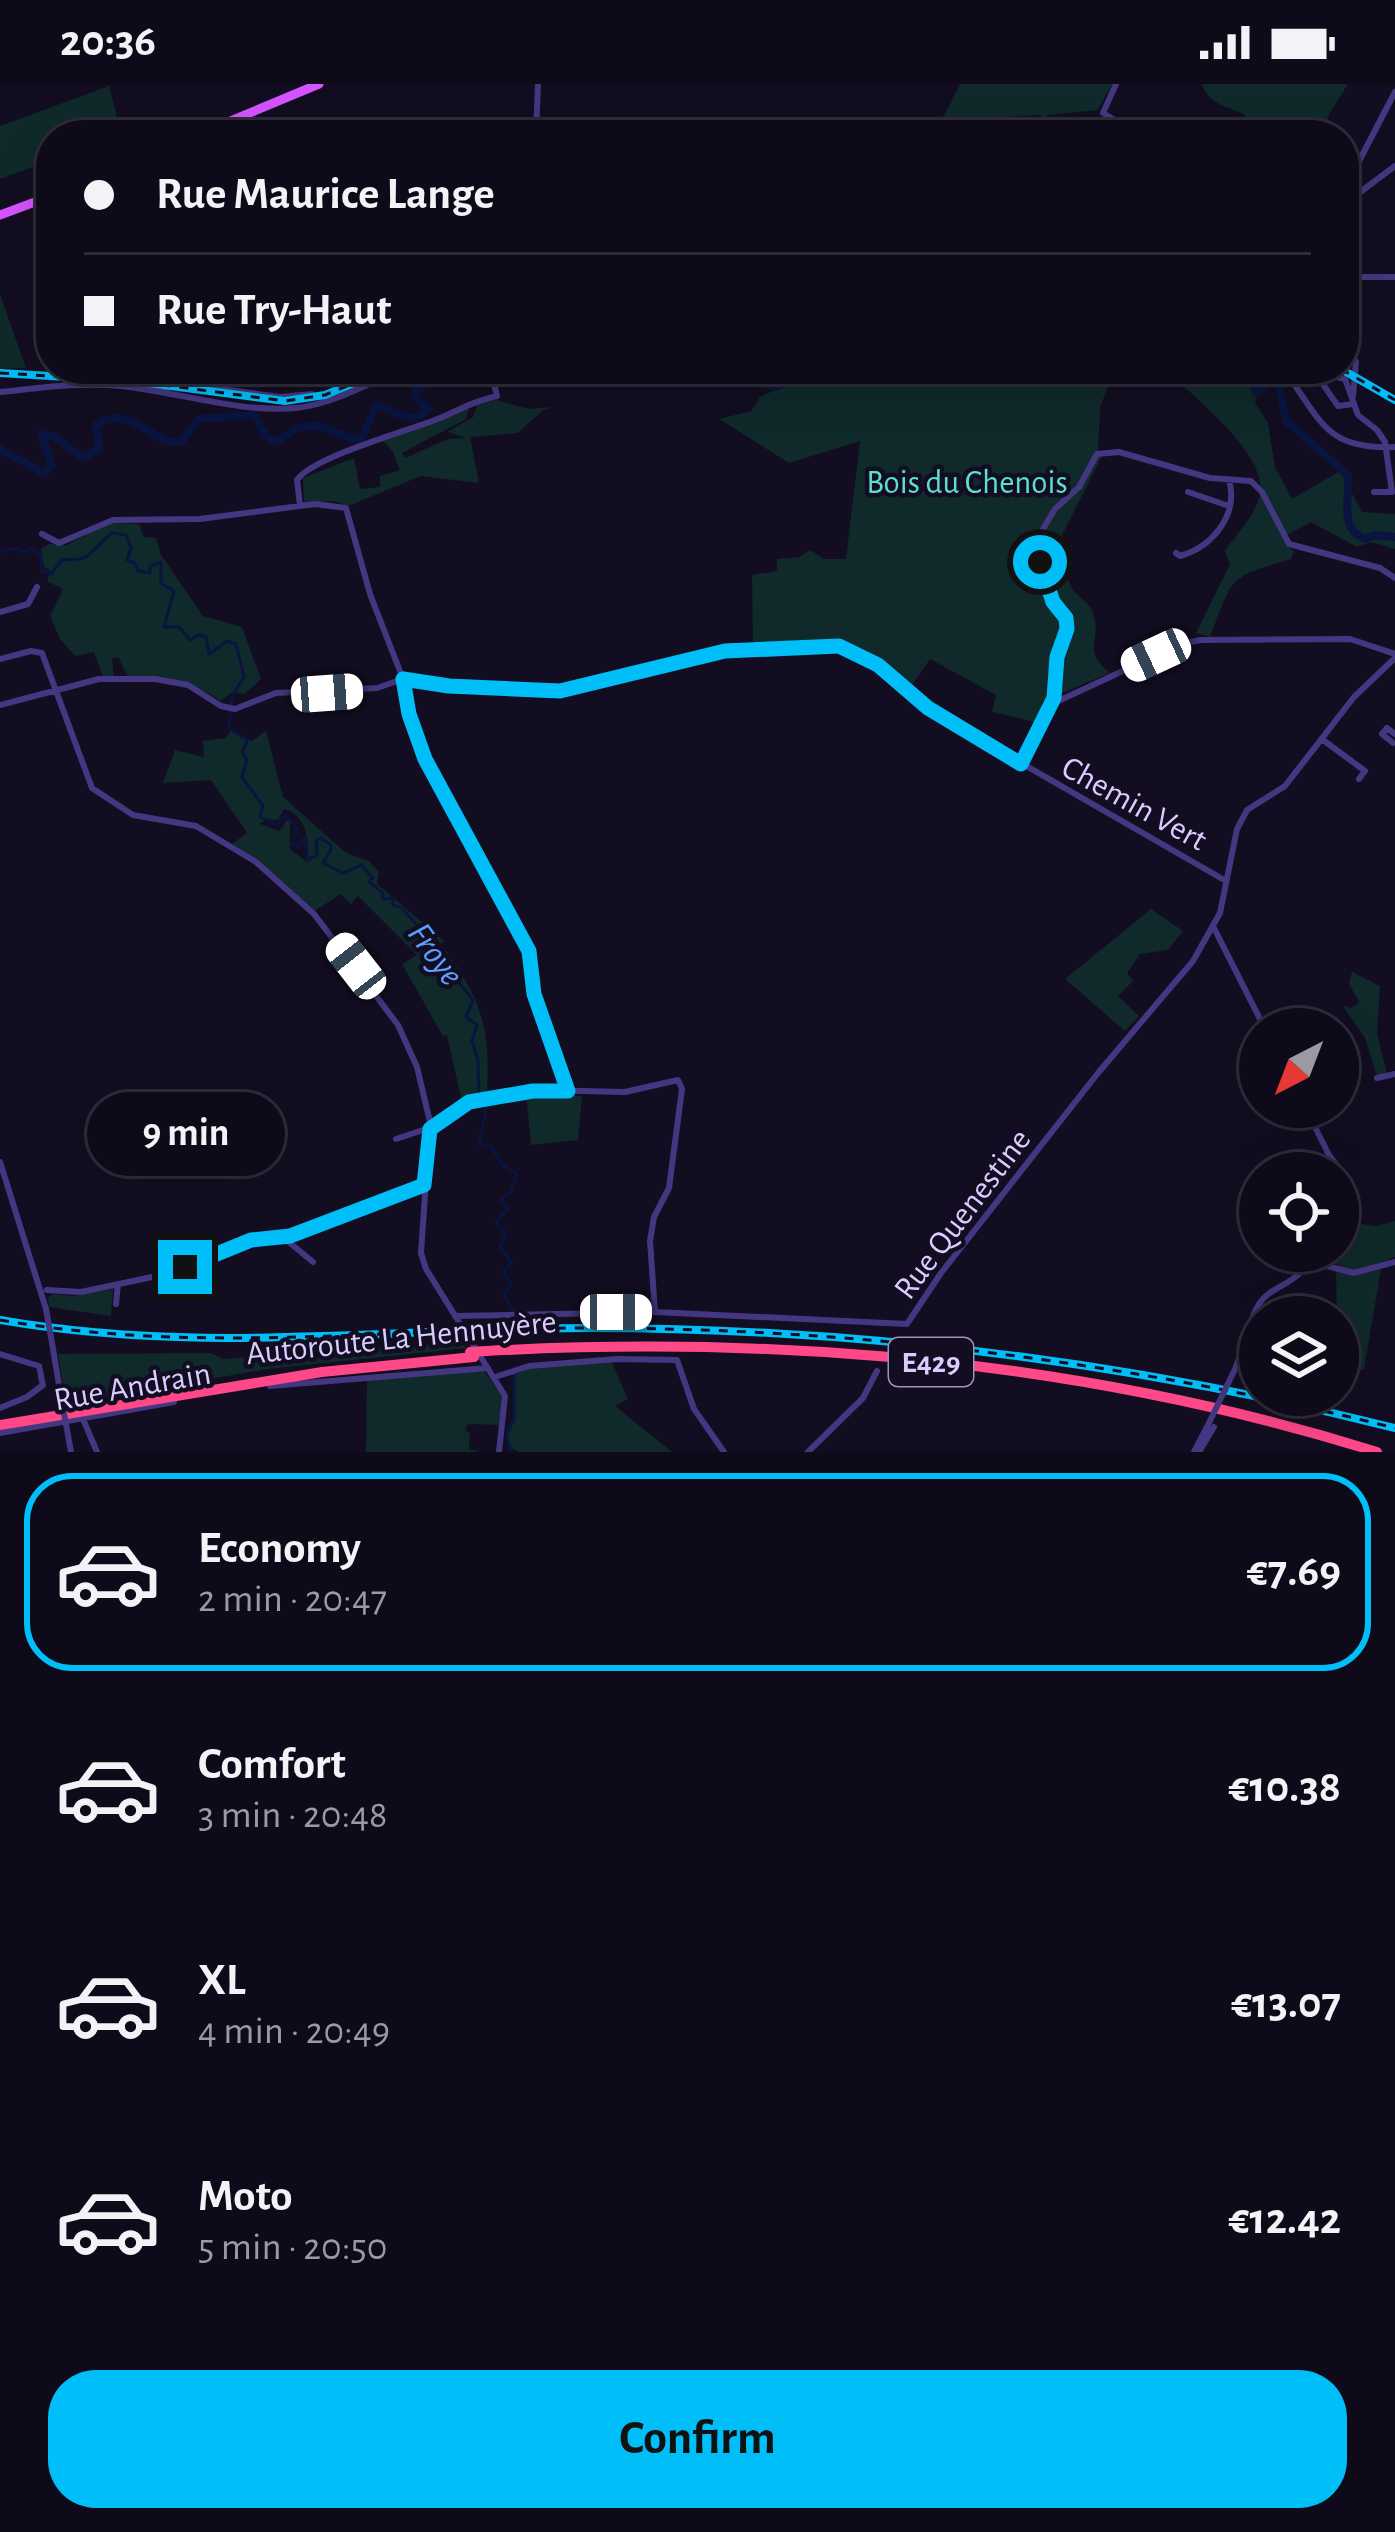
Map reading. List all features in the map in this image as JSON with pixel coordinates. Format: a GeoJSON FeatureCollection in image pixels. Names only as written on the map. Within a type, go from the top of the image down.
{"type":"FeatureCollection","features":[{"type":"Feature","properties":{"kind":"highway","name":"Autoroute La Hennuyère"},"geometry":{"type":"LineString","coordinates":[[488,1358],[708,1346],[927,1361],[1151,1396],[1377,1452]]}},
{"type":"Feature","properties":{"kind":"highway","name":"Autoroute La Hennuyère"},"geometry":{"type":"LineString","coordinates":[[0,1426],[323,1366],[472,1354],[488,1358],[709,1352],[926,1366],[1149,1401],[1357,1452]]}},
{"type":"Feature","properties":{"kind":"main road"},"geometry":{"type":"LineString","coordinates":[[228,120],[293,89],[319,84]]}},
{"type":"Feature","properties":{"kind":"main road"},"geometry":{"type":"LineString","coordinates":[[2,216],[36,202]]}},
{"type":"Feature","properties":{"kind":"street"},"geometry":{"type":"LineString","coordinates":[[537,120],[538,84]]}},
{"type":"Feature","properties":{"kind":"street"},"geometry":{"type":"LineString","coordinates":[[1115,120],[1103,113],[1116,84]]}},
{"type":"Feature","properties":{"kind":"street"},"geometry":{"type":"LineString","coordinates":[[1359,160],[1395,92]]}},
{"type":"Feature","properties":{"kind":"street"},"geometry":{"type":"LineString","coordinates":[[1359,193],[1395,166]]}},
{"type":"Feature","properties":{"kind":"street"},"geometry":{"type":"LineString","coordinates":[[1359,277],[1395,277]]}},
{"type":"Feature","properties":{"kind":"street"},"geometry":{"type":"LineString","coordinates":[[163,392],[175,384]]}},
{"type":"Feature","properties":{"kind":"street"},"geometry":{"type":"LineString","coordinates":[[184,384],[280,397],[312,394]]}},
{"type":"Feature","properties":{"kind":"street"},"geometry":{"type":"LineString","coordinates":[[0,392],[92,385],[296,408],[367,384]]}},
{"type":"Feature","properties":{"kind":"street"},"geometry":{"type":"LineString","coordinates":[[300,506],[297,481],[302,473],[344,451],[442,417],[464,404],[497,396],[494,384]]}},
{"type":"Feature","properties":{"kind":"street"},"geometry":{"type":"LineString","coordinates":[[1306,400],[1308,384]]}},
{"type":"Feature","properties":{"kind":"street"},"geometry":{"type":"LineString","coordinates":[[1321,384],[1338,406],[1353,404]]}},
{"type":"Feature","properties":{"kind":"street"},"geometry":{"type":"LineString","coordinates":[[1325,388],[1334,384]]}},
{"type":"Feature","properties":{"kind":"street"},"geometry":{"type":"LineString","coordinates":[[1347,384],[1365,422],[1391,447],[1392,492],[1374,492]]}},
{"type":"Feature","properties":{"kind":"street"},"geometry":{"type":"LineString","coordinates":[[1353,404],[1355,384]]}},
{"type":"Feature","properties":{"kind":"street"},"geometry":{"type":"LineString","coordinates":[[1295,385],[1341,441],[1359,448],[1391,447]]}},
{"type":"Feature","properties":{"kind":"street"},"geometry":{"type":"LineString","coordinates":[[1021,764],[1051,705],[1067,624],[1053,602],[1038,545],[1048,518],[1102,452],[1256,485],[1294,547],[1380,568],[1395,578]]}},
{"type":"Feature","properties":{"kind":"street"},"geometry":{"type":"LineString","coordinates":[[1176,553],[1189,554],[1219,531],[1232,491],[1228,481]]}},
{"type":"Feature","properties":{"kind":"street"},"geometry":{"type":"LineString","coordinates":[[1232,491],[1256,485]]}},
{"type":"Feature","properties":{"kind":"street"},"geometry":{"type":"LineString","coordinates":[[1187,492],[1229,506]]}},
{"type":"Feature","properties":{"kind":"street"},"geometry":{"type":"LineString","coordinates":[[42,534],[59,543],[107,521],[184,520],[335,504],[348,511],[370,594],[403,679],[425,759],[529,951],[534,994],[568,1091]]}},
{"type":"Feature","properties":{"kind":"street"},"geometry":{"type":"LineString","coordinates":[[0,612],[28,604],[37,587]]}},
{"type":"Feature","properties":{"kind":"street"},"geometry":{"type":"LineString","coordinates":[[1051,705],[1190,641],[1349,639],[1395,656]]}},
{"type":"Feature","properties":{"kind":"street","name":"Chemin Vert"},"geometry":{"type":"LineString","coordinates":[[0,705],[99,679],[155,679],[188,685],[233,709],[276,693],[377,688],[403,679],[560,691],[725,651],[839,646],[878,665],[928,708],[1226,881]]}},
{"type":"Feature","properties":{"kind":"street"},"geometry":{"type":"LineString","coordinates":[[0,659],[42,653],[92,788],[134,814],[196,826],[256,862],[314,914],[407,1042],[423,1088],[430,1129],[421,1253],[455,1316],[488,1358],[506,1404],[499,1452]]}},
{"type":"Feature","properties":{"kind":"street","name":"Rue Quenestine"},"geometry":{"type":"LineString","coordinates":[[455,1316],[655,1312],[908,1323],[940,1274],[1132,1029],[1188,969],[1214,928],[1244,814],[1285,786],[1354,697],[1395,656]]}},
{"type":"Feature","properties":{"kind":"street"},"geometry":{"type":"LineString","coordinates":[[1323,740],[1365,771],[1359,778]]}},
{"type":"Feature","properties":{"kind":"street"},"geometry":{"type":"LineString","coordinates":[[1214,928],[1254,1008]]}},
{"type":"Feature","properties":{"kind":"street"},"geometry":{"type":"LineString","coordinates":[[1377,1078],[1395,1074]]}},
{"type":"Feature","properties":{"kind":"street"},"geometry":{"type":"LineString","coordinates":[[396,1139],[430,1129],[479,1100],[533,1091],[625,1092],[678,1080],[682,1085],[669,1188],[653,1220],[650,1241],[655,1312]]}},
{"type":"Feature","properties":{"kind":"street"},"geometry":{"type":"LineString","coordinates":[[0,1162],[44,1290],[71,1452]]}},
{"type":"Feature","properties":{"kind":"street"},"geometry":{"type":"LineString","coordinates":[[44,1290],[81,1292],[176,1271],[255,1239],[284,1238],[424,1185]]}},
{"type":"Feature","properties":{"kind":"street"},"geometry":{"type":"LineString","coordinates":[[284,1238],[313,1262]]}},
{"type":"Feature","properties":{"kind":"street"},"geometry":{"type":"LineString","coordinates":[[1347,1272],[1395,1262]]}},
{"type":"Feature","properties":{"kind":"street"},"geometry":{"type":"LineString","coordinates":[[1197,1452],[1260,1303],[1299,1272]]}},
{"type":"Feature","properties":{"kind":"street"},"geometry":{"type":"LineString","coordinates":[[116,1304],[118,1284]]}},
{"type":"Feature","properties":{"kind":"street"},"geometry":{"type":"LineString","coordinates":[[0,1354],[39,1366],[43,1385],[0,1408]]}},
{"type":"Feature","properties":{"kind":"street","name":"Rue Andrain"},"geometry":{"type":"LineString","coordinates":[[0,1426],[83,1419],[326,1378],[488,1358]]}},
{"type":"Feature","properties":{"kind":"street"},"geometry":{"type":"LineString","coordinates":[[495,1377],[530,1366],[677,1360],[694,1409],[724,1452]]}},
{"type":"Feature","properties":{"kind":"street"},"geometry":{"type":"LineString","coordinates":[[808,1452],[863,1399],[877,1371]]}},
{"type":"Feature","properties":{"kind":"street"},"geometry":{"type":"LineString","coordinates":[[41,1377],[56,1373]]}},
{"type":"Feature","properties":{"kind":"street"},"geometry":{"type":"LineString","coordinates":[[83,1419],[98,1452]]}},
{"type":"Feature","properties":{"kind":"green space"},"geometry":{"type":"Polygon","coordinates":[[[960,84],[1112,84],[1098,110],[1047,115],[1049,120],[1042,120],[1041,115],[942,120],[960,84]]]}},
{"type":"Feature","properties":{"kind":"green space"},"geometry":{"type":"Polygon","coordinates":[[[1202,84],[1348,84],[1328,120],[1247,120],[1202,84]]]}},
{"type":"Feature","properties":{"kind":"green space"},"geometry":{"type":"Polygon","coordinates":[[[109,86],[118,120],[36,120],[36,166],[0,179],[0,126],[109,86]]]}},
{"type":"Feature","properties":{"kind":"green space"},"geometry":{"type":"Polygon","coordinates":[[[0,294],[26,368],[0,369],[0,294]]]}},
{"type":"Feature","properties":{"kind":"green space","name":"Bois du Chenois"},"geometry":{"type":"Polygon","coordinates":[[[788,384],[1109,384],[1100,408],[1098,452],[1103,454],[1056,547],[1072,587],[1093,613],[1094,651],[1110,673],[1057,695],[1058,660],[1039,723],[992,712],[996,695],[930,659],[909,689],[870,659],[837,646],[753,647],[752,575],[777,571],[777,559],[800,557],[810,550],[824,559],[846,559],[860,441],[789,463],[719,419],[751,411],[760,397],[788,384]]]}},
{"type":"Feature","properties":{"kind":"green space"},"geometry":{"type":"Polygon","coordinates":[[[1180,384],[1260,384],[1255,403],[1268,423],[1275,467],[1292,499],[1340,471],[1362,512],[1395,514],[1395,549],[1371,542],[1357,547],[1311,522],[1287,535],[1286,545],[1294,551],[1291,559],[1255,570],[1236,582],[1210,637],[1196,633],[1230,564],[1225,551],[1251,516],[1260,494],[1252,461],[1225,426],[1180,384]]]}},
{"type":"Feature","properties":{"kind":"green space"},"geometry":{"type":"Polygon","coordinates":[[[496,400],[529,409],[552,407],[518,433],[470,437],[479,483],[421,476],[348,506],[334,501],[304,503],[303,478],[354,458],[360,489],[380,487],[380,476],[400,470],[382,440],[470,404],[466,419],[402,453],[405,458],[448,439],[466,438],[447,432],[473,417],[478,403],[496,400]]]}},
{"type":"Feature","properties":{"kind":"green space"},"geometry":{"type":"Polygon","coordinates":[[[108,523],[139,524],[144,537],[156,538],[161,555],[203,616],[242,627],[261,679],[245,694],[232,692],[221,701],[176,681],[128,677],[118,657],[112,659],[114,678],[103,677],[94,652],[75,656],[60,639],[50,616],[63,589],[47,581],[50,570],[44,567],[41,549],[49,544],[67,545],[108,523]]]}},
{"type":"Feature","properties":{"kind":"green space"},"geometry":{"type":"Polygon","coordinates":[[[231,730],[252,741],[266,731],[283,797],[346,853],[369,861],[379,872],[377,884],[444,941],[434,948],[446,951],[459,970],[482,1019],[487,1096],[462,1102],[447,1035],[443,1036],[402,964],[417,955],[358,896],[351,904],[341,894],[314,911],[232,844],[247,833],[211,780],[163,783],[175,750],[204,757],[203,741],[226,738],[231,730]],[[284,809],[278,820],[260,824],[279,831],[290,821],[290,849],[308,863],[305,831],[292,812],[284,809]]]}},
{"type":"Feature","properties":{"kind":"green space"},"geometry":{"type":"Polygon","coordinates":[[[1151,909],[1183,931],[1168,950],[1140,954],[1127,973],[1133,981],[1118,996],[1139,1016],[1125,1031],[1065,979],[1151,909]]]}},
{"type":"Feature","properties":{"kind":"green space"},"geometry":{"type":"Polygon","coordinates":[[[1352,972],[1380,986],[1377,1034],[1387,1074],[1377,1076],[1359,1029],[1359,1008],[1351,1008],[1359,1002],[1349,984],[1352,972]]]}},
{"type":"Feature","properties":{"kind":"green space"},"geometry":{"type":"Polygon","coordinates":[[[526,1094],[582,1096],[578,1140],[531,1145],[526,1094]]]}},
{"type":"Feature","properties":{"kind":"green space"},"geometry":{"type":"Polygon","coordinates":[[[1395,1221],[1395,1257],[1359,1270],[1359,1224],[1395,1221]]]}},
{"type":"Feature","properties":{"kind":"green space"},"geometry":{"type":"Polygon","coordinates":[[[1381,1269],[1364,1369],[1359,1371],[1359,1296],[1336,1296],[1336,1272],[1356,1276],[1381,1269]]]}},
{"type":"Feature","properties":{"kind":"green space"},"geometry":{"type":"Polygon","coordinates":[[[113,1289],[111,1316],[49,1307],[52,1294],[74,1296],[113,1289]]]}},
{"type":"Feature","properties":{"kind":"green space"},"geometry":{"type":"Polygon","coordinates":[[[462,1342],[466,1348],[268,1369],[78,1402],[65,1397],[58,1354],[210,1353],[223,1359],[250,1357],[251,1348],[365,1349],[462,1342]]]}},
{"type":"Feature","properties":{"kind":"green space"},"geometry":{"type":"Polygon","coordinates":[[[611,1361],[628,1399],[615,1406],[672,1452],[519,1452],[510,1447],[514,1375],[530,1368],[611,1361]]]}},
{"type":"Feature","properties":{"kind":"green space"},"geometry":{"type":"Polygon","coordinates":[[[484,1371],[502,1396],[503,1425],[468,1424],[469,1449],[480,1452],[366,1452],[367,1376],[484,1371]]]}},
{"type":"Feature","properties":{"kind":"waterway"},"geometry":{"type":"LineString","coordinates":[[0,449],[43,473],[52,466],[41,434],[55,437],[83,458],[100,448],[95,426],[116,418],[175,443],[182,441],[198,419],[254,415],[266,436],[276,442],[299,427],[319,426],[356,440],[363,436],[376,405],[410,417],[429,409],[417,400],[415,390],[427,384]]}},
{"type":"Feature","properties":{"kind":"waterway"},"geometry":{"type":"LineString","coordinates":[[767,384],[782,384]]}},
{"type":"Feature","properties":{"kind":"waterway"},"geometry":{"type":"LineString","coordinates":[[1253,384],[1256,392],[1268,384]]}},
{"type":"Feature","properties":{"kind":"waterway"},"geometry":{"type":"LineString","coordinates":[[1277,384],[1287,422],[1348,475],[1351,528],[1365,539],[1395,537]]}},
{"type":"Feature","properties":{"kind":"waterway","name":"Froye"},"geometry":{"type":"LineString","coordinates":[[0,552],[15,548],[25,553],[30,547],[41,556],[42,571],[51,574],[63,559],[86,556],[112,533],[126,535],[131,548],[127,560],[138,571],[150,573],[150,566],[161,562],[161,583],[174,591],[164,627],[179,627],[190,640],[206,637],[209,654],[227,641],[236,644],[244,677],[232,696],[229,729],[248,740],[242,752],[247,760],[242,777],[263,806],[260,817],[277,825],[285,815],[297,827],[292,844],[299,846],[305,836],[307,860],[317,855],[316,841],[321,838],[331,845],[323,863],[343,873],[361,865],[373,878],[369,882],[383,893],[382,899],[393,898],[393,905],[435,936],[441,961],[473,1000],[466,1017],[477,1025],[472,1041],[478,1060],[479,1101],[487,1106],[479,1144],[491,1147],[502,1164],[517,1174],[511,1191],[501,1200],[508,1209],[496,1222],[506,1234],[500,1246],[511,1263],[503,1272],[511,1284],[504,1296],[515,1312]]}},
{"type":"Feature","properties":{"kind":"waterway","name":"Froye"},"geometry":{"type":"LineString","coordinates":[[512,1336],[515,1318]]}},
{"type":"Feature","properties":{"kind":"waterway","name":"Froye"},"geometry":{"type":"LineString","coordinates":[[513,1452],[507,1436],[514,1420],[514,1366]]}},
{"type":"Feature","properties":{"kind":"railway"},"geometry":{"type":"LineString","coordinates":[[0,373],[36,375]]}},
{"type":"Feature","properties":{"kind":"railway"},"geometry":{"type":"LineString","coordinates":[[1359,379],[1395,400]]}},
{"type":"Feature","properties":{"kind":"railway"},"geometry":{"type":"LineString","coordinates":[[156,384],[285,401],[325,395],[352,384]]}},
{"type":"Feature","properties":{"kind":"railway"},"geometry":{"type":"LineString","coordinates":[[0,1320],[75,1330],[222,1338],[588,1328],[792,1334],[1095,1367],[1395,1428]]}},
{"type":"Feature","properties":{"kind":"route"},"geometry":{"type":"LineString","coordinates":[[185,1267],[251,1240],[290,1236],[424,1185],[430,1129],[469,1102],[533,1091],[568,1091],[534,994],[529,951],[425,759],[403,679],[560,691],[725,651],[839,646],[878,665],[928,708],[1021,764],[1054,698],[1059,646],[1067,629],[1040,562]]}}]}
